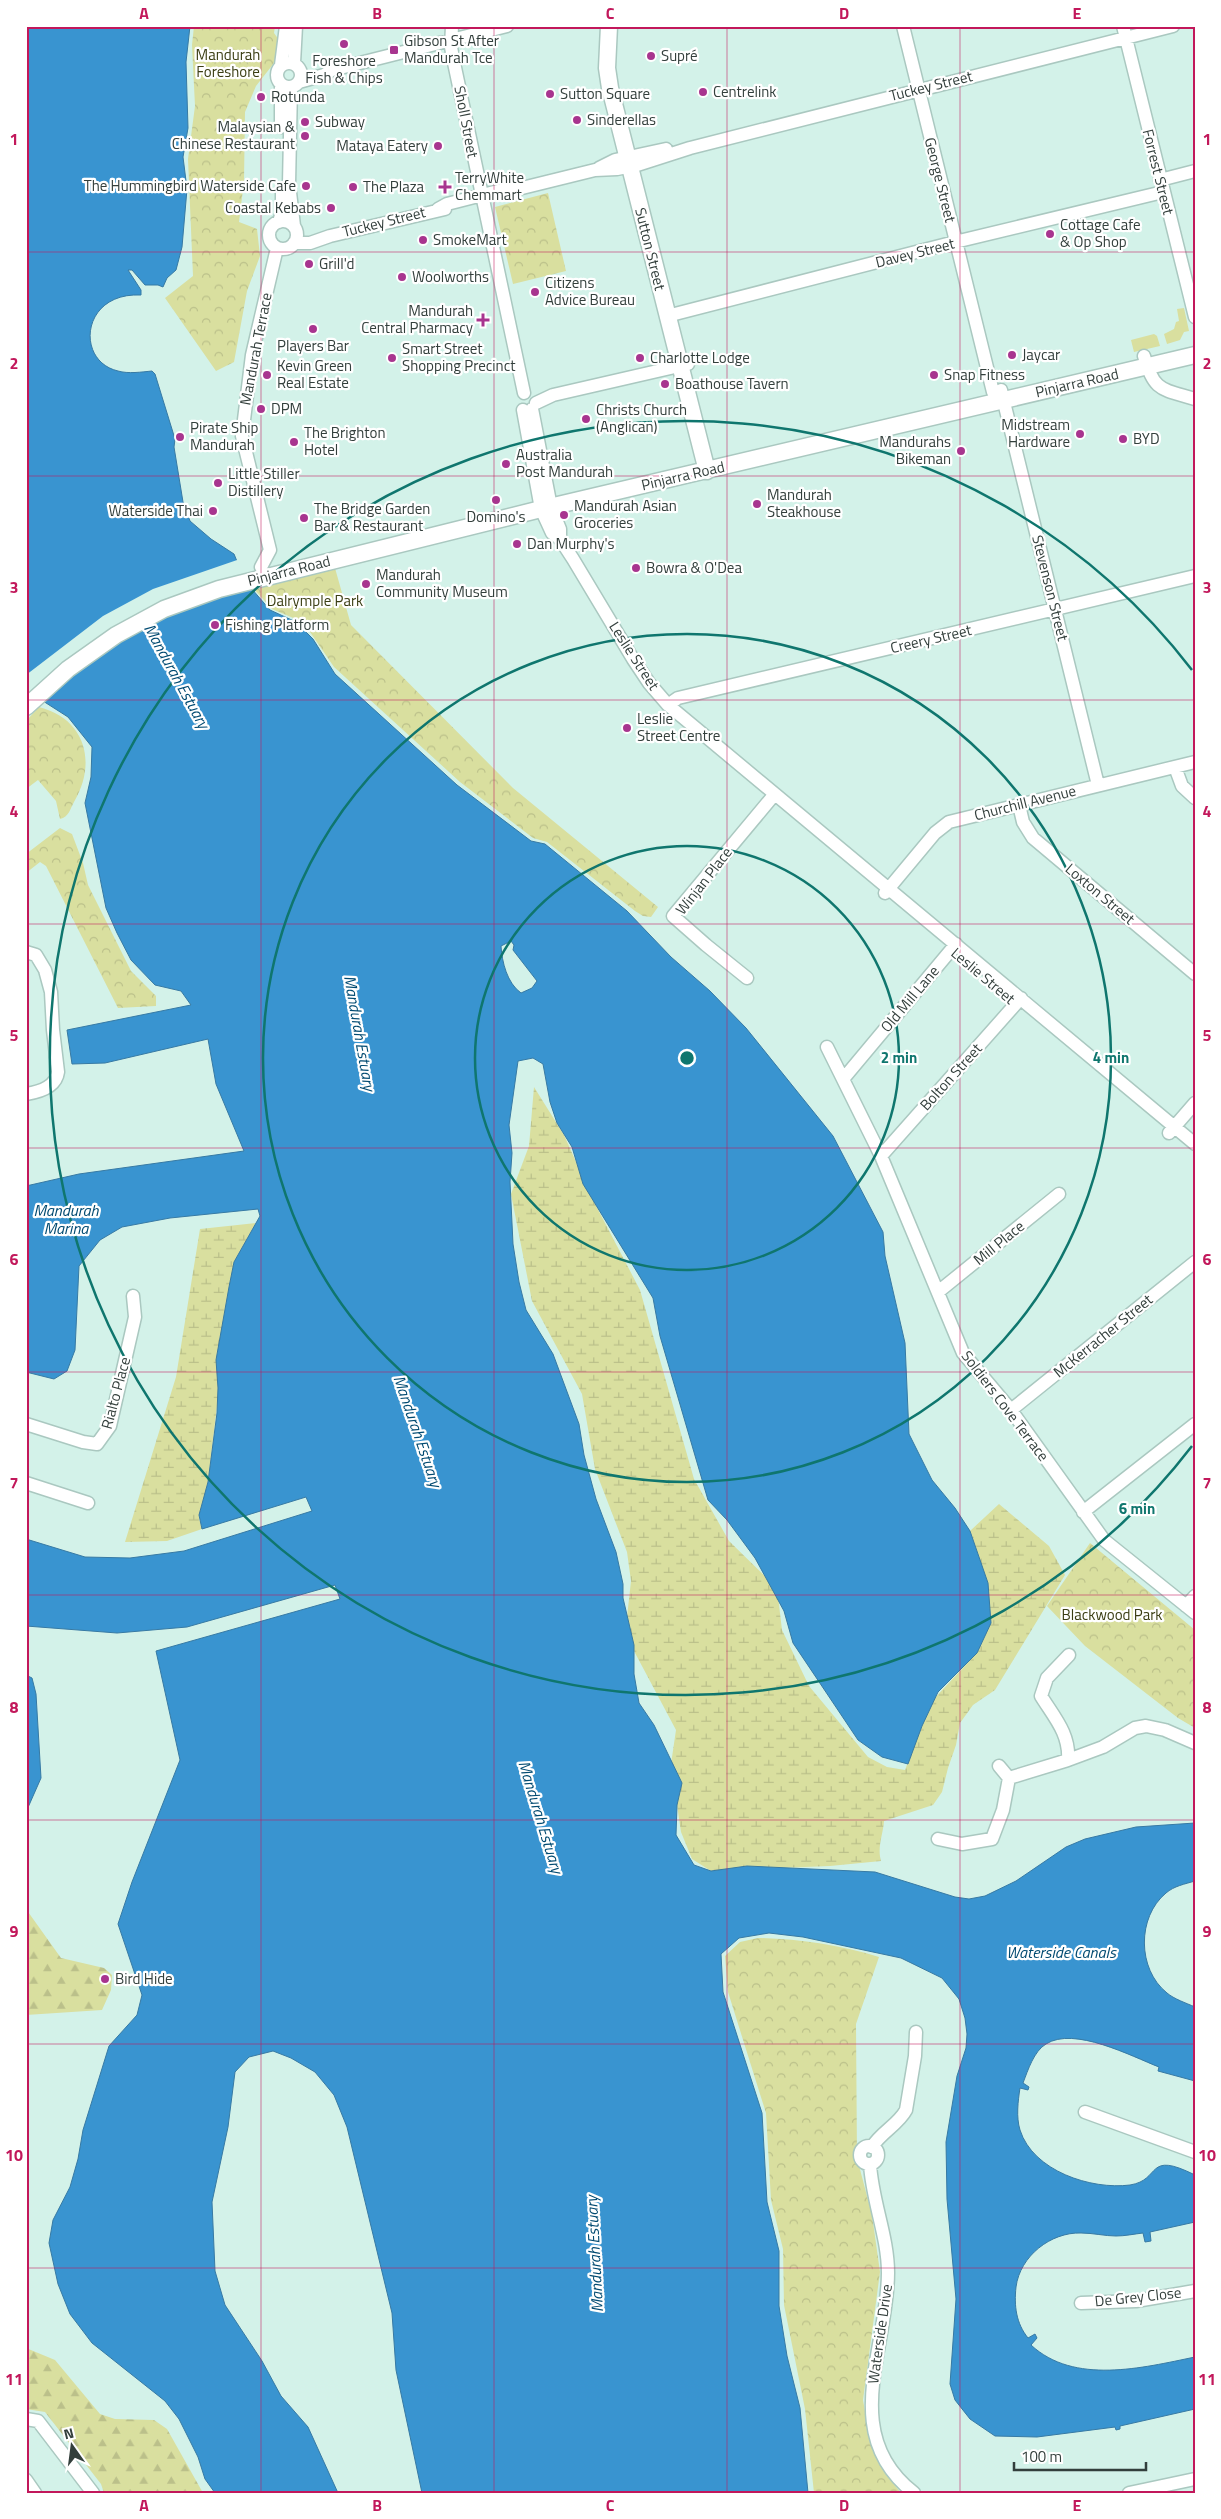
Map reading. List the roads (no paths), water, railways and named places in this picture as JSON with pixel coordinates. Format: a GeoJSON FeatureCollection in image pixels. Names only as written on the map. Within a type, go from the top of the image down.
{"type":"FeatureCollection","features":[{"type":"Feature","properties":{"kind":"main road","name":"Sutton Street"},"geometry":{"type":"LineString","coordinates":[[609,26],[606,68],[632,161],[710,465]]}},
{"type":"Feature","properties":{"kind":"main road","name":"Sutton Street"},"geometry":{"type":"LineString","coordinates":[[618,26],[615,72],[632,161]]}},
{"type":"Feature","properties":{"kind":"main road","name":"Pinjarra Road"},"geometry":{"type":"LineString","coordinates":[[1146,361],[1195,344]]}},
{"type":"Feature","properties":{"kind":"main road","name":"Pinjarra Road"},"geometry":{"type":"LineString","coordinates":[[26,692],[81,646],[128,616],[197,585],[710,465],[999,394],[1146,361],[1195,355]]}},
{"type":"Feature","properties":{"kind":"main road","name":"Pinjarra Road"},"geometry":{"type":"LineString","coordinates":[[26,707],[58,677],[87,654],[145,618],[255,572]]}},
{"type":"Feature","properties":{"kind":"street"},"geometry":{"type":"LineString","coordinates":[[286,26],[281,65],[276,75],[290,84]]}},
{"type":"Feature","properties":{"kind":"street"},"geometry":{"type":"LineString","coordinates":[[279,222],[290,84],[301,75],[297,66],[296,26]]}},
{"type":"Feature","properties":{"kind":"street","name":"Sholl Street"},"geometry":{"type":"LineString","coordinates":[[452,26],[453,58],[482,198],[529,402],[545,504]]}},
{"type":"Feature","properties":{"kind":"street"},"geometry":{"type":"LineString","coordinates":[[290,84],[332,70],[507,26]]}},
{"type":"Feature","properties":{"kind":"street","name":"George Street"},"geometry":{"type":"LineString","coordinates":[[903,26],[956,242],[999,394]]}},
{"type":"Feature","properties":{"kind":"street","name":"Tuckey Street"},"geometry":{"type":"LineString","coordinates":[[295,234],[330,236],[438,209],[447,204],[482,198],[632,161],[668,148],[690,148],[918,90],[1125,32],[1173,26]]}},
{"type":"Feature","properties":{"kind":"street","name":"Forrest Street"},"geometry":{"type":"LineString","coordinates":[[1125,32],[1161,186],[1195,317]]}},
{"type":"Feature","properties":{"kind":"street"},"geometry":{"type":"LineString","coordinates":[[281,65],[287,62],[297,66],[332,70]]}},
{"type":"Feature","properties":{"kind":"street"},"geometry":{"type":"LineString","coordinates":[[290,84],[289,184],[295,234],[286,249],[277,248],[271,242],[269,234],[272,226],[279,222],[288,222],[295,234]]}},
{"type":"Feature","properties":{"kind":"street","name":"Davey Street"},"geometry":{"type":"LineString","coordinates":[[671,315],[956,242],[1161,186],[1195,171]]}},
{"type":"Feature","properties":{"kind":"street","name":"Mandurah Terrace"},"geometry":{"type":"LineString","coordinates":[[255,572],[270,550],[242,436],[252,356],[277,248]]}},
{"type":"Feature","properties":{"kind":"street"},"geometry":{"type":"LineString","coordinates":[[1146,361],[1153,381],[1160,388],[1195,399]]}},
{"type":"Feature","properties":{"kind":"street"},"geometry":{"type":"LineString","coordinates":[[529,402],[684,365]]}},
{"type":"Feature","properties":{"kind":"street","name":"Stevenson Street"},"geometry":{"type":"LineString","coordinates":[[999,394],[1056,610],[1098,785]]}},
{"type":"Feature","properties":{"kind":"street","name":"Leslie Street"},"geometry":{"type":"LineString","coordinates":[[545,504],[560,529],[560,539],[633,660],[668,705],[774,795],[787,802],[887,891],[1172,1130],[1195,1154]]}},
{"type":"Feature","properties":{"kind":"street","name":"Creery Street"},"geometry":{"type":"LineString","coordinates":[[668,705],[678,698],[1195,576]]}},
{"type":"Feature","properties":{"kind":"street","name":"Churchill Avenue"},"geometry":{"type":"LineString","coordinates":[[887,891],[942,826],[957,820],[1195,762]]}},
{"type":"Feature","properties":{"kind":"street"},"geometry":{"type":"LineString","coordinates":[[1175,767],[1182,786],[1195,798]]}},
{"type":"Feature","properties":{"kind":"street","name":"Winjan Place"},"geometry":{"type":"LineString","coordinates":[[748,978],[706,945],[674,916],[774,795]]}},
{"type":"Feature","properties":{"kind":"street","name":"Loxton Street"},"geometry":{"type":"LineString","coordinates":[[1019,805],[1023,822],[1033,838],[1195,974]]}},
{"type":"Feature","properties":{"kind":"street","name":"Old Mill Lane"},"geometry":{"type":"LineString","coordinates":[[844,1078],[954,947]]}},
{"type":"Feature","properties":{"kind":"street"},"geometry":{"type":"LineString","coordinates":[[26,952],[36,955],[49,981],[58,1072],[57,1078],[48,1088],[26,1094]]}},
{"type":"Feature","properties":{"kind":"street","name":"Bolton Street"},"geometry":{"type":"LineString","coordinates":[[881,1156],[1018,1001]]}},
{"type":"Feature","properties":{"kind":"street","name":"Soldiers Cove Terrace"},"geometry":{"type":"LineString","coordinates":[[827,1047],[881,1156],[963,1353],[1011,1410],[1104,1540],[1190,1610]]}},
{"type":"Feature","properties":{"kind":"street"},"geometry":{"type":"LineString","coordinates":[[1172,1130],[1195,1103]]}},
{"type":"Feature","properties":{"kind":"street","name":"Leslie Street"},"geometry":{"type":"LineString","coordinates":[[1172,1130],[1195,1144]]}},
{"type":"Feature","properties":{"kind":"street","name":"Mill Place"},"geometry":{"type":"LineString","coordinates":[[938,1292],[1059,1194]]}},
{"type":"Feature","properties":{"kind":"street","name":"McKerracher Street"},"geometry":{"type":"LineString","coordinates":[[1011,1410],[1195,1262]]}},
{"type":"Feature","properties":{"kind":"street","name":"Rialto Place"},"geometry":{"type":"LineString","coordinates":[[26,1424],[83,1442],[97,1444],[102,1439],[110,1426],[135,1317],[134,1296]]}},
{"type":"Feature","properties":{"kind":"street"},"geometry":{"type":"LineString","coordinates":[[1083,1512],[1195,1424]]}},
{"type":"Feature","properties":{"kind":"street"},"geometry":{"type":"LineString","coordinates":[[26,1483],[88,1503]]}},
{"type":"Feature","properties":{"kind":"street"},"geometry":{"type":"LineString","coordinates":[[1190,1610],[1195,1596]]}},
{"type":"Feature","properties":{"kind":"street"},"geometry":{"type":"LineString","coordinates":[[1068,1760],[1069,1747],[1065,1733],[1041,1696],[1047,1678],[1069,1655]]}},
{"type":"Feature","properties":{"kind":"street"},"geometry":{"type":"LineString","coordinates":[[1009,1778],[1103,1747],[1135,1728],[1146,1726],[1165,1730],[1195,1743]]}},
{"type":"Feature","properties":{"kind":"street"},"geometry":{"type":"LineString","coordinates":[[999,1766],[1009,1778]]}},
{"type":"Feature","properties":{"kind":"street"},"geometry":{"type":"LineString","coordinates":[[938,1839],[962,1844],[992,1839],[1003,1810],[1009,1778]]}},
{"type":"Feature","properties":{"kind":"street","name":"Waterside Drive"},"geometry":{"type":"LineString","coordinates":[[914,2493],[891,2470],[881,2452],[874,2429],[871,2394],[875,2360],[885,2314],[888,2271],[883,2228],[870,2164],[875,2162],[878,2156],[877,2150],[872,2147],[877,2138],[903,2117],[906,2110],[915,2056],[916,2032]]}},
{"type":"Feature","properties":{"kind":"street"},"geometry":{"type":"LineString","coordinates":[[1085,2112],[1195,2152]]}},
{"type":"Feature","properties":{"kind":"street","name":"De Grey Close"},"geometry":{"type":"LineString","coordinates":[[1081,2303],[1153,2299],[1195,2291]]}},
{"type":"Feature","properties":{"kind":"street"},"geometry":{"type":"LineString","coordinates":[[26,2420],[38,2421],[93,2493]]}},
{"type":"Feature","properties":{"kind":"street"},"geometry":{"type":"LineString","coordinates":[[1130,2493],[1195,2479]]}},
{"type":"Feature","properties":{"kind":"street"},"geometry":{"type":"LineString","coordinates":[[26,2480],[35,2493]]}},
{"type":"Feature","properties":{"kind":"water"},"geometry":{"type":"Polygon","coordinates":[[[26,26],[190,26],[186,62],[188,128],[183,157],[187,189],[182,247],[176,270],[167,278],[163,287],[145,285],[132,270],[128,270],[141,290],[141,295],[121,297],[106,304],[96,315],[91,328],[91,342],[95,354],[104,365],[118,371],[131,373],[152,371],[155,374],[175,439],[174,447],[183,502],[190,521],[211,539],[234,554],[245,581],[270,610],[296,622],[313,639],[335,674],[457,785],[531,841],[545,844],[627,911],[671,957],[710,991],[746,1028],[833,1136],[883,1232],[885,1256],[905,1343],[909,1434],[932,1480],[955,1508],[970,1531],[988,1583],[991,1623],[977,1653],[938,1692],[922,1726],[908,1764],[882,1757],[858,1740],[793,1643],[784,1611],[755,1558],[727,1520],[708,1500],[660,1336],[653,1298],[583,1184],[572,1147],[557,1123],[550,1102],[543,1064],[533,1058],[518,1061],[509,1125],[512,1153],[510,1182],[513,1244],[519,1282],[526,1310],[553,1354],[579,1424],[584,1455],[596,1499],[616,1552],[623,1584],[623,1598],[634,1645],[634,1674],[639,1703],[654,1725],[682,1783],[677,1805],[676,1835],[694,1865],[711,1871],[747,1866],[875,1872],[955,1897],[969,1899],[985,1896],[1016,1881],[1066,1847],[1085,1839],[1136,1827],[1195,1823],[1195,1881],[1172,1889],[1156,1903],[1150,1915],[1144,1943],[1150,1971],[1157,1983],[1170,1995],[1195,2007],[1195,2081],[1158,2071],[1159,2067],[1118,2050],[1087,2040],[1058,2039],[1042,2047],[1032,2061],[1023,2083],[1029,2087],[1028,2090],[1020,2088],[1018,2114],[1020,2130],[1027,2144],[1037,2157],[1050,2167],[1081,2181],[1115,2186],[1130,2185],[1147,2178],[1161,2166],[1168,2165],[1195,2175],[1195,2222],[1150,2232],[1151,2241],[1145,2242],[1143,2233],[1116,2236],[1081,2233],[1070,2234],[1048,2241],[1030,2256],[1024,2265],[1016,2287],[1015,2301],[1018,2320],[1024,2332],[1028,2338],[1035,2334],[1037,2338],[1031,2345],[1048,2357],[1067,2365],[1088,2369],[1131,2369],[1195,2357],[1195,2409],[1120,2426],[1120,2429],[1116,2430],[1115,2427],[1037,2437],[995,2436],[970,2419],[955,2400],[950,2384],[956,2299],[947,2199],[946,2142],[957,2076],[966,2048],[965,2018],[959,1999],[942,1978],[901,1958],[803,1937],[769,1933],[739,1938],[721,1954],[723,1992],[762,2113],[767,2202],[779,2251],[779,2306],[787,2356],[800,2408],[808,2493],[422,2493],[396,2370],[392,2313],[347,2127],[334,2095],[315,2072],[291,2058],[273,2051],[249,2057],[235,2072],[228,2127],[212,2202],[215,2271],[225,2305],[262,2361],[281,2396],[308,2427],[338,2493],[215,2493],[205,2479],[198,2457],[179,2419],[165,2401],[92,2343],[70,2314],[58,2284],[49,2243],[53,2220],[70,2187],[78,2159],[83,2130],[109,2046],[137,2015],[142,1995],[118,1924],[132,1882],[180,1760],[156,1651],[340,1599],[335,1585],[187,1627],[117,1633],[26,1626],[26,1539],[85,1557],[130,1558],[184,1551],[312,1511],[306,1497],[202,1529],[199,1515],[208,1482],[217,1413],[216,1360],[229,1287],[234,1262],[260,1216],[258,1209],[170,1218],[122,1227],[100,1240],[79,1266],[75,1350],[67,1371],[54,1379],[26,1372],[26,1186],[79,1174],[244,1151],[216,1084],[208,1039],[105,1063],[72,1064],[67,1030],[191,1005],[181,991],[155,985],[131,960],[117,933],[106,908],[85,803],[91,777],[92,747],[68,717],[32,694],[26,680],[26,26]],[[511,941],[501,946],[504,965],[509,978],[521,993],[532,988],[537,981],[513,950],[514,945],[511,941]]]}},
{"type":"Feature","properties":{"kind":"water"},"geometry":{"type":"Polygon","coordinates":[[[26,1675],[32,1678],[36,1694],[41,1778],[26,1812],[26,1675]]]}},
{"type":"Feature","properties":{"kind":"place","name":"Foreshore Fish & Chips"},"geometry":{"type":"Point","coordinates":[344,44]}},
{"type":"Feature","properties":{"kind":"place","name":"Gibson St After Mandurah Tce"},"geometry":{"type":"Point","coordinates":[394,50]}},
{"type":"Feature","properties":{"kind":"place","name":"Supré"},"geometry":{"type":"Point","coordinates":[651,56]}},
{"type":"Feature","properties":{"kind":"place","name":"Centrelink"},"geometry":{"type":"Point","coordinates":[703,92]}},
{"type":"Feature","properties":{"kind":"place","name":"Sutton Square"},"geometry":{"type":"Point","coordinates":[550,94]}},
{"type":"Feature","properties":{"kind":"place","name":"Rotunda"},"geometry":{"type":"Point","coordinates":[261,97]}},
{"type":"Feature","properties":{"kind":"place","name":"Sinderellas"},"geometry":{"type":"Point","coordinates":[577,120]}},
{"type":"Feature","properties":{"kind":"place","name":"Subway"},"geometry":{"type":"Point","coordinates":[305,122]}},
{"type":"Feature","properties":{"kind":"place","name":"Malaysian & Chinese Restaurant"},"geometry":{"type":"Point","coordinates":[305,136]}},
{"type":"Feature","properties":{"kind":"place","name":"Mataya Eatery"},"geometry":{"type":"Point","coordinates":[438,146]}},
{"type":"Feature","properties":{"kind":"place","name":"The Hummingbird Waterside Cafe"},"geometry":{"type":"Point","coordinates":[306,186]}},
{"type":"Feature","properties":{"kind":"place","name":"The Plaza"},"geometry":{"type":"Point","coordinates":[353,187]}},
{"type":"Feature","properties":{"kind":"place","name":"TerryWhite Chemmart"},"geometry":{"type":"Point","coordinates":[445,187]}},
{"type":"Feature","properties":{"kind":"place","name":"Coastal Kebabs"},"geometry":{"type":"Point","coordinates":[331,208]}},
{"type":"Feature","properties":{"kind":"place","name":"Cottage Cafe & Op Shop"},"geometry":{"type":"Point","coordinates":[1050,234]}},
{"type":"Feature","properties":{"kind":"place","name":"SmokeMart"},"geometry":{"type":"Point","coordinates":[423,240]}},
{"type":"Feature","properties":{"kind":"place","name":"Grill'd"},"geometry":{"type":"Point","coordinates":[309,264]}},
{"type":"Feature","properties":{"kind":"place","name":"Woolworths"},"geometry":{"type":"Point","coordinates":[402,277]}},
{"type":"Feature","properties":{"kind":"place","name":"Citizens Advice Bureau"},"geometry":{"type":"Point","coordinates":[535,292]}},
{"type":"Feature","properties":{"kind":"place","name":"Mandurah Central Pharmacy"},"geometry":{"type":"Point","coordinates":[483,320]}},
{"type":"Feature","properties":{"kind":"place","name":"Players Bar"},"geometry":{"type":"Point","coordinates":[313,329]}},
{"type":"Feature","properties":{"kind":"place","name":"Jaycar"},"geometry":{"type":"Point","coordinates":[1012,355]}},
{"type":"Feature","properties":{"kind":"place","name":"Smart Street Shopping Precinct"},"geometry":{"type":"Point","coordinates":[392,358]}},
{"type":"Feature","properties":{"kind":"place","name":"Charlotte Lodge"},"geometry":{"type":"Point","coordinates":[640,358]}},
{"type":"Feature","properties":{"kind":"place","name":"Kevin Green Real Estate"},"geometry":{"type":"Point","coordinates":[267,375]}},
{"type":"Feature","properties":{"kind":"place","name":"Snap Fitness"},"geometry":{"type":"Point","coordinates":[934,375]}},
{"type":"Feature","properties":{"kind":"place","name":"Boathouse Tavern"},"geometry":{"type":"Point","coordinates":[665,384]}},
{"type":"Feature","properties":{"kind":"place","name":"DPM"},"geometry":{"type":"Point","coordinates":[261,409]}},
{"type":"Feature","properties":{"kind":"place","name":"Christs Church (Anglican)"},"geometry":{"type":"Point","coordinates":[586,419]}},
{"type":"Feature","properties":{"kind":"place","name":"Midstream Hardware"},"geometry":{"type":"Point","coordinates":[1080,434]}},
{"type":"Feature","properties":{"kind":"place","name":"Pirate Ship Mandurah"},"geometry":{"type":"Point","coordinates":[180,437]}},
{"type":"Feature","properties":{"kind":"place","name":"BYD"},"geometry":{"type":"Point","coordinates":[1123,439]}},
{"type":"Feature","properties":{"kind":"place","name":"The Brighton Hotel"},"geometry":{"type":"Point","coordinates":[294,442]}},
{"type":"Feature","properties":{"kind":"place","name":"Mandurahs Bikeman"},"geometry":{"type":"Point","coordinates":[961,451]}},
{"type":"Feature","properties":{"kind":"place","name":"Australia Post Mandurah"},"geometry":{"type":"Point","coordinates":[506,464]}},
{"type":"Feature","properties":{"kind":"place","name":"Little Stiller Distillery"},"geometry":{"type":"Point","coordinates":[218,483]}},
{"type":"Feature","properties":{"kind":"place","name":"Domino's"},"geometry":{"type":"Point","coordinates":[496,500]}},
{"type":"Feature","properties":{"kind":"place","name":"Mandurah Steakhouse"},"geometry":{"type":"Point","coordinates":[757,504]}},
{"type":"Feature","properties":{"kind":"place","name":"Waterside Thai"},"geometry":{"type":"Point","coordinates":[213,511]}},
{"type":"Feature","properties":{"kind":"place","name":"Mandurah Asian Groceries"},"geometry":{"type":"Point","coordinates":[564,515]}},
{"type":"Feature","properties":{"kind":"place","name":"The Bridge Garden Bar & Restaurant"},"geometry":{"type":"Point","coordinates":[304,518]}},
{"type":"Feature","properties":{"kind":"place","name":"Dan Murphy's"},"geometry":{"type":"Point","coordinates":[517,544]}},
{"type":"Feature","properties":{"kind":"place","name":"Bowra & O'Dea"},"geometry":{"type":"Point","coordinates":[636,568]}},
{"type":"Feature","properties":{"kind":"place","name":"Mandurah Community Museum"},"geometry":{"type":"Point","coordinates":[366,584]}},
{"type":"Feature","properties":{"kind":"place","name":"Fishing Platform"},"geometry":{"type":"Point","coordinates":[215,625]}},
{"type":"Feature","properties":{"kind":"place","name":"Leslie Street Centre"},"geometry":{"type":"Point","coordinates":[627,728]}},
{"type":"Feature","properties":{"kind":"place","name":"Bird Hide"},"geometry":{"type":"Point","coordinates":[105,1979]}},
{"type":"Feature","properties":{"kind":"park label","name":"Mandurah Foreshore"},"geometry":{"type":"Point","coordinates":[228,64]}},
{"type":"Feature","properties":{"kind":"park label","name":"Dalrymple Park"},"geometry":{"type":"Point","coordinates":[315,601]}},
{"type":"Feature","properties":{"kind":"park label","name":"Blackwood Park"},"geometry":{"type":"Point","coordinates":[1112,1615]}},
{"type":"Feature","properties":{"kind":"water label","name":"Mandurah Estuary"},"geometry":{"type":"Point","coordinates":[177,676]}},
{"type":"Feature","properties":{"kind":"water label","name":"Mandurah Estuary"},"geometry":{"type":"Point","coordinates":[360,1033]}},
{"type":"Feature","properties":{"kind":"water label","name":"Mandurah Marina"},"geometry":{"type":"Point","coordinates":[66,1219]}},
{"type":"Feature","properties":{"kind":"water label","name":"Mandurah Estuary"},"geometry":{"type":"Point","coordinates":[418,1431]}},
{"type":"Feature","properties":{"kind":"water label","name":"Mandurah Estuary"},"geometry":{"type":"Point","coordinates":[541,1817]}},
{"type":"Feature","properties":{"kind":"water label","name":"Waterside Canals"},"geometry":{"type":"Point","coordinates":[1061,1952]}},
{"type":"Feature","properties":{"kind":"water label","name":"Mandurah Estuary"},"geometry":{"type":"Point","coordinates":[594,2254]}}]}
